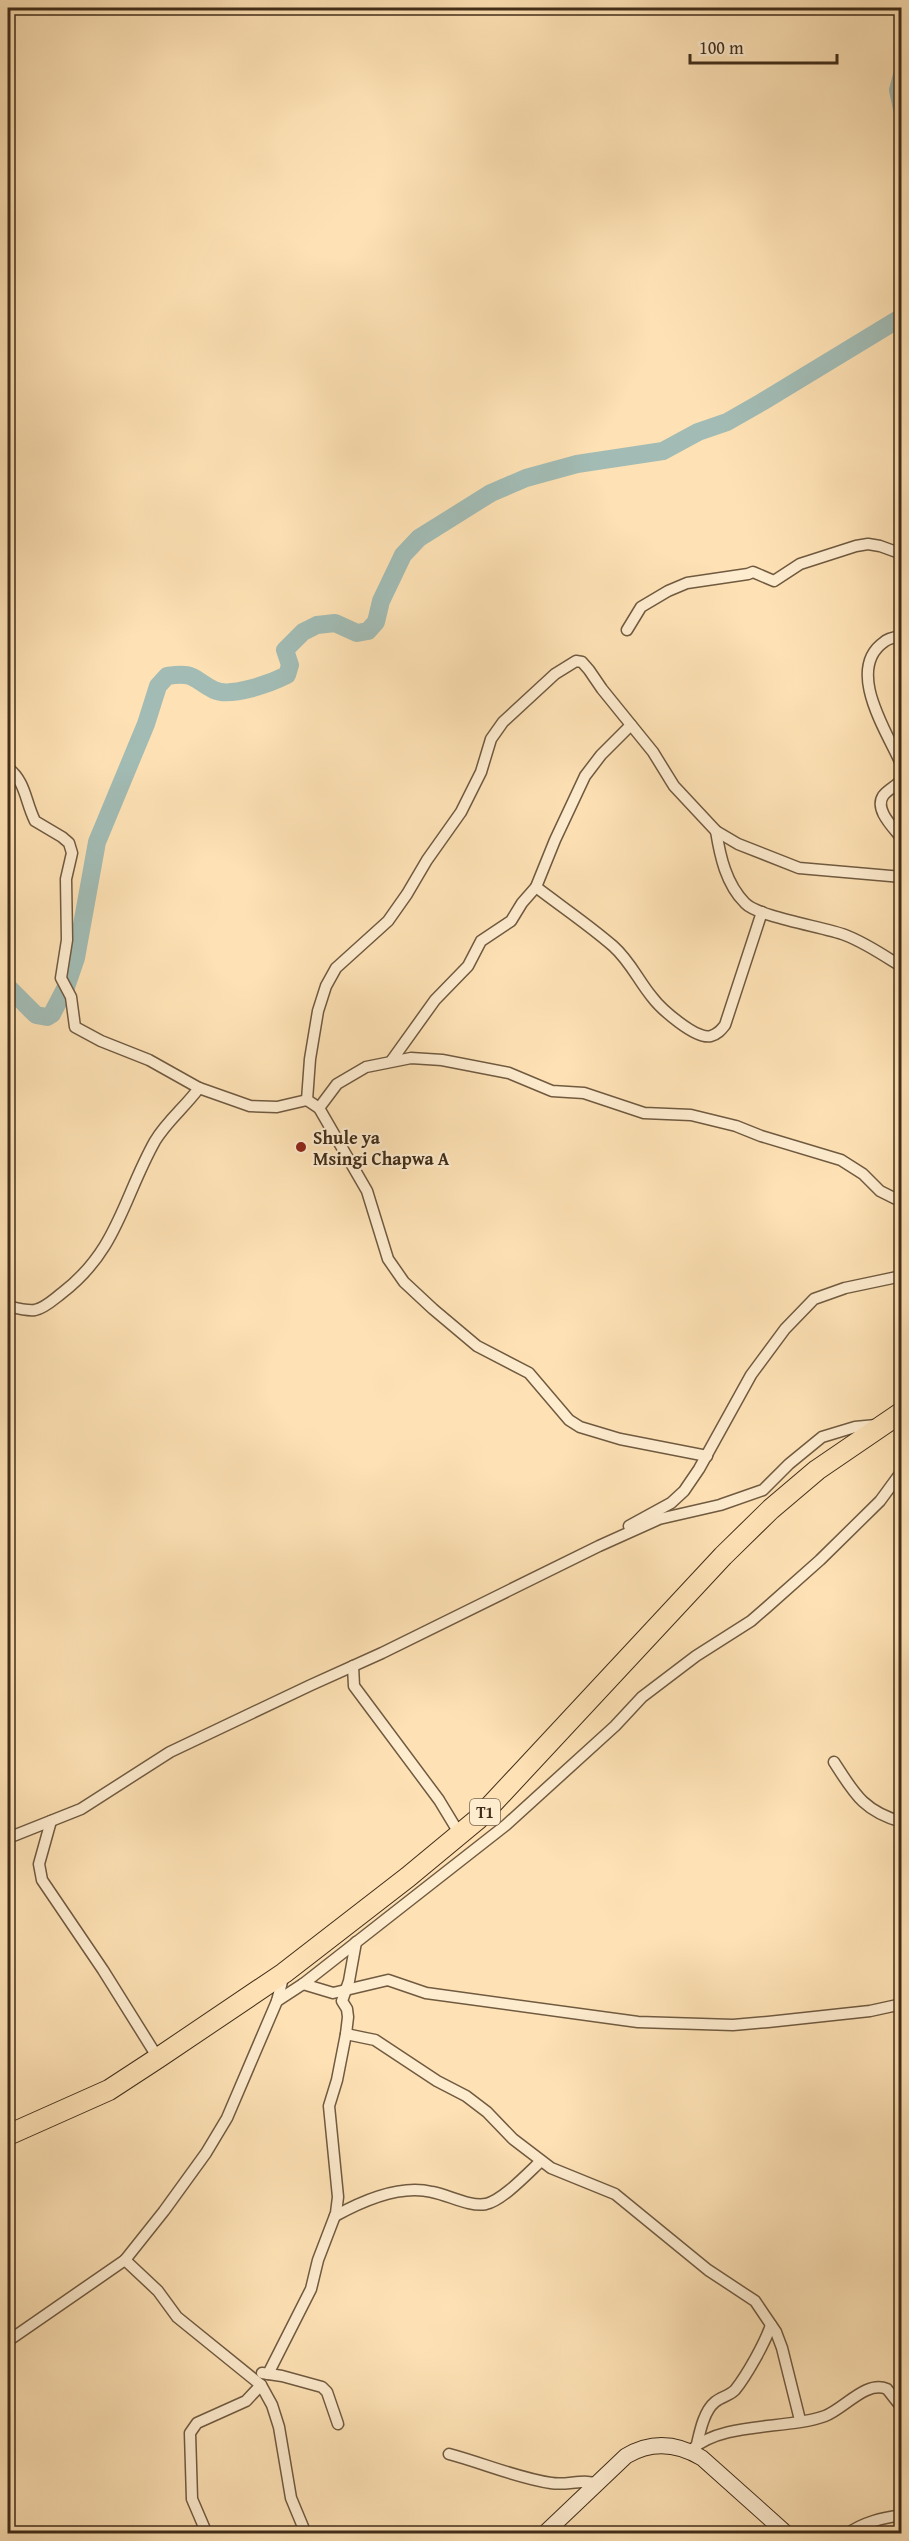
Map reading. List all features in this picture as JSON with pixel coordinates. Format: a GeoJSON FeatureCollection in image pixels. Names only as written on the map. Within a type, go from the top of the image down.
{"type":"FeatureCollection","features":[{"type":"Feature","properties":{"kind":"highway","name":"T1"},"geometry":{"type":"LineString","coordinates":[[8,2135],[109,2090],[284,1973],[408,1877],[478,1819],[723,1556],[771,1509],[817,1470],[902,1412]]}},
{"type":"Feature","properties":{"kind":"street"},"geometry":{"type":"LineString","coordinates":[[627,630],[641,607],[687,583],[753,572],[774,581],[800,564],[822,555],[868,544],[902,554]]}},
{"type":"Feature","properties":{"kind":"street"},"geometry":{"type":"LineString","coordinates":[[902,636],[884,641],[873,654],[868,670],[874,710],[902,766]]}},
{"type":"Feature","properties":{"kind":"street"},"geometry":{"type":"LineString","coordinates":[[307,1100],[314,1030],[326,986],[336,968],[388,921],[461,812],[481,772],[491,739],[503,722],[555,674],[576,661],[582,662],[589,670],[653,752],[674,786],[716,831],[738,844],[799,868],[902,877]]}},
{"type":"Feature","properties":{"kind":"street"},"geometry":{"type":"LineString","coordinates":[[392,1060],[435,1000],[468,966],[481,941],[511,921],[522,903],[537,887],[555,840],[585,776],[601,755],[631,725]]}},
{"type":"Feature","properties":{"kind":"street"},"geometry":{"type":"LineString","coordinates":[[8,768],[17,776],[25,790],[35,821],[69,843],[72,853],[66,879],[67,940],[61,978],[71,997],[75,1027],[101,1041],[156,1063],[199,1088],[260,1107],[277,1107],[307,1100],[319,1108],[367,1191],[388,1259],[404,1282],[440,1316],[477,1346],[529,1373],[569,1420],[580,1427],[620,1438],[707,1455]]}},
{"type":"Feature","properties":{"kind":"street"},"geometry":{"type":"LineString","coordinates":[[902,779],[884,795],[881,803],[882,812],[902,839]]}},
{"type":"Feature","properties":{"kind":"street"},"geometry":{"type":"LineString","coordinates":[[716,831],[721,861],[730,881],[746,905],[762,912],[844,934],[869,945],[902,967]]}},
{"type":"Feature","properties":{"kind":"street"},"geometry":{"type":"LineString","coordinates":[[537,887],[614,947],[634,969],[651,997],[669,1015],[700,1036],[710,1037],[725,1025],[762,912]]}},
{"type":"Feature","properties":{"kind":"street"},"geometry":{"type":"LineString","coordinates":[[319,1108],[337,1084],[366,1067],[411,1058],[442,1060],[510,1073],[552,1090],[584,1093],[644,1113],[678,1114],[717,1120],[760,1136],[841,1160],[863,1174],[880,1191],[902,1202]]}},
{"type":"Feature","properties":{"kind":"street"},"geometry":{"type":"LineString","coordinates":[[8,1306],[29,1310],[43,1307],[73,1284],[90,1265],[117,1228],[141,1169],[157,1138],[172,1116],[199,1088]]}},
{"type":"Feature","properties":{"kind":"street"},"geometry":{"type":"LineString","coordinates":[[605,1543],[652,1511],[671,1503],[684,1491],[707,1455],[751,1375],[785,1329],[814,1299],[845,1288],[902,1276]]}},
{"type":"Feature","properties":{"kind":"street"},"geometry":{"type":"LineString","coordinates":[[8,1838],[81,1809],[170,1752],[659,1518],[720,1505],[763,1490],[789,1464],[822,1437],[855,1427],[882,1425]]}},
{"type":"Feature","properties":{"kind":"street"},"geometry":{"type":"LineString","coordinates":[[277,2001],[303,1984],[507,1825],[615,1726],[642,1697],[687,1662],[751,1621],[820,1560],[880,1502],[902,1471]]}},
{"type":"Feature","properties":{"kind":"street"},"geometry":{"type":"LineString","coordinates":[[353,1666],[354,1686],[439,1800],[459,1833]]}},
{"type":"Feature","properties":{"kind":"street"},"geometry":{"type":"LineString","coordinates":[[834,1762],[855,1796],[891,1819],[902,1822]]}},
{"type":"Feature","properties":{"kind":"street"},"geometry":{"type":"LineString","coordinates":[[51,1821],[39,1864],[42,1880],[103,1970],[158,2058]]}},
{"type":"Feature","properties":{"kind":"street"},"geometry":{"type":"LineString","coordinates":[[268,2374],[311,2289],[318,2260],[335,2216],[338,2197],[329,2106],[337,2080],[346,2034],[348,2017],[342,2001],[356,1942]]}},
{"type":"Feature","properties":{"kind":"street"},"geometry":{"type":"LineString","coordinates":[[8,2341],[125,2260],[164,2211],[227,2118],[277,2001],[284,1973]]}},
{"type":"Feature","properties":{"kind":"street"},"geometry":{"type":"LineString","coordinates":[[303,1984],[323,1992],[346,1990],[388,1980],[426,1993],[610,2020],[714,2024],[768,2022],[852,2014],[902,2004]]}},
{"type":"Feature","properties":{"kind":"street"},"geometry":{"type":"LineString","coordinates":[[346,2034],[375,2040],[437,2081],[466,2096],[541,2161],[564,2175],[615,2194],[708,2270],[755,2301],[771,2325],[782,2348],[800,2420]]}},
{"type":"Feature","properties":{"kind":"street"},"geometry":{"type":"LineString","coordinates":[[335,2216],[355,2205],[404,2191],[429,2191],[474,2204],[489,2203],[541,2161]]}},
{"type":"Feature","properties":{"kind":"street"},"geometry":{"type":"LineString","coordinates":[[125,2260],[158,2291],[177,2317],[261,2385],[272,2405],[279,2427],[291,2498],[304,2533]]}},
{"type":"Feature","properties":{"kind":"street"},"geometry":{"type":"LineString","coordinates":[[690,2446],[716,2402],[735,2390],[771,2325]]}},
{"type":"Feature","properties":{"kind":"street"},"geometry":{"type":"LineString","coordinates":[[247,2373],[268,2374],[322,2387],[327,2392],[338,2424]]}},
{"type":"Feature","properties":{"kind":"street"},"geometry":{"type":"LineString","coordinates":[[207,2534],[192,2499],[190,2433],[197,2423],[246,2401],[261,2385]]}},
{"type":"Feature","properties":{"kind":"street"},"geometry":{"type":"LineString","coordinates":[[544,2534],[626,2456],[636,2450],[655,2445],[690,2446],[729,2433],[825,2416],[877,2387],[889,2391],[902,2408]]}},
{"type":"Feature","properties":{"kind":"street"},"geometry":{"type":"LineString","coordinates":[[690,2446],[787,2534]]}},
{"type":"Feature","properties":{"kind":"street"},"geometry":{"type":"LineString","coordinates":[[449,2454],[531,2479],[558,2484],[591,2481],[597,2484]]}},
{"type":"Feature","properties":{"kind":"street"},"geometry":{"type":"LineString","coordinates":[[847,2534],[874,2520],[902,2515]]}},
{"type":"Feature","properties":{"kind":"waterway"},"geometry":{"type":"LineString","coordinates":[[902,75],[898,90],[902,109]]}},
{"type":"Feature","properties":{"kind":"waterway"},"geometry":{"type":"LineString","coordinates":[[8,987],[36,1015],[47,1017],[52,1014],[66,987],[76,958],[97,842],[146,724],[158,686],[167,676],[193,677],[214,690],[230,692],[261,685],[287,675],[290,665],[285,650],[303,632],[317,625],[335,623],[357,633],[368,631],[376,622],[381,601],[403,555],[419,538],[491,493],[526,478],[577,464],[663,451],[698,432],[727,422],[902,317]]}},
{"type":"Feature","properties":{"kind":"place","name":"Shule ya Msingi Chapwa A"},"geometry":{"type":"Point","coordinates":[301,1147]}}]}
